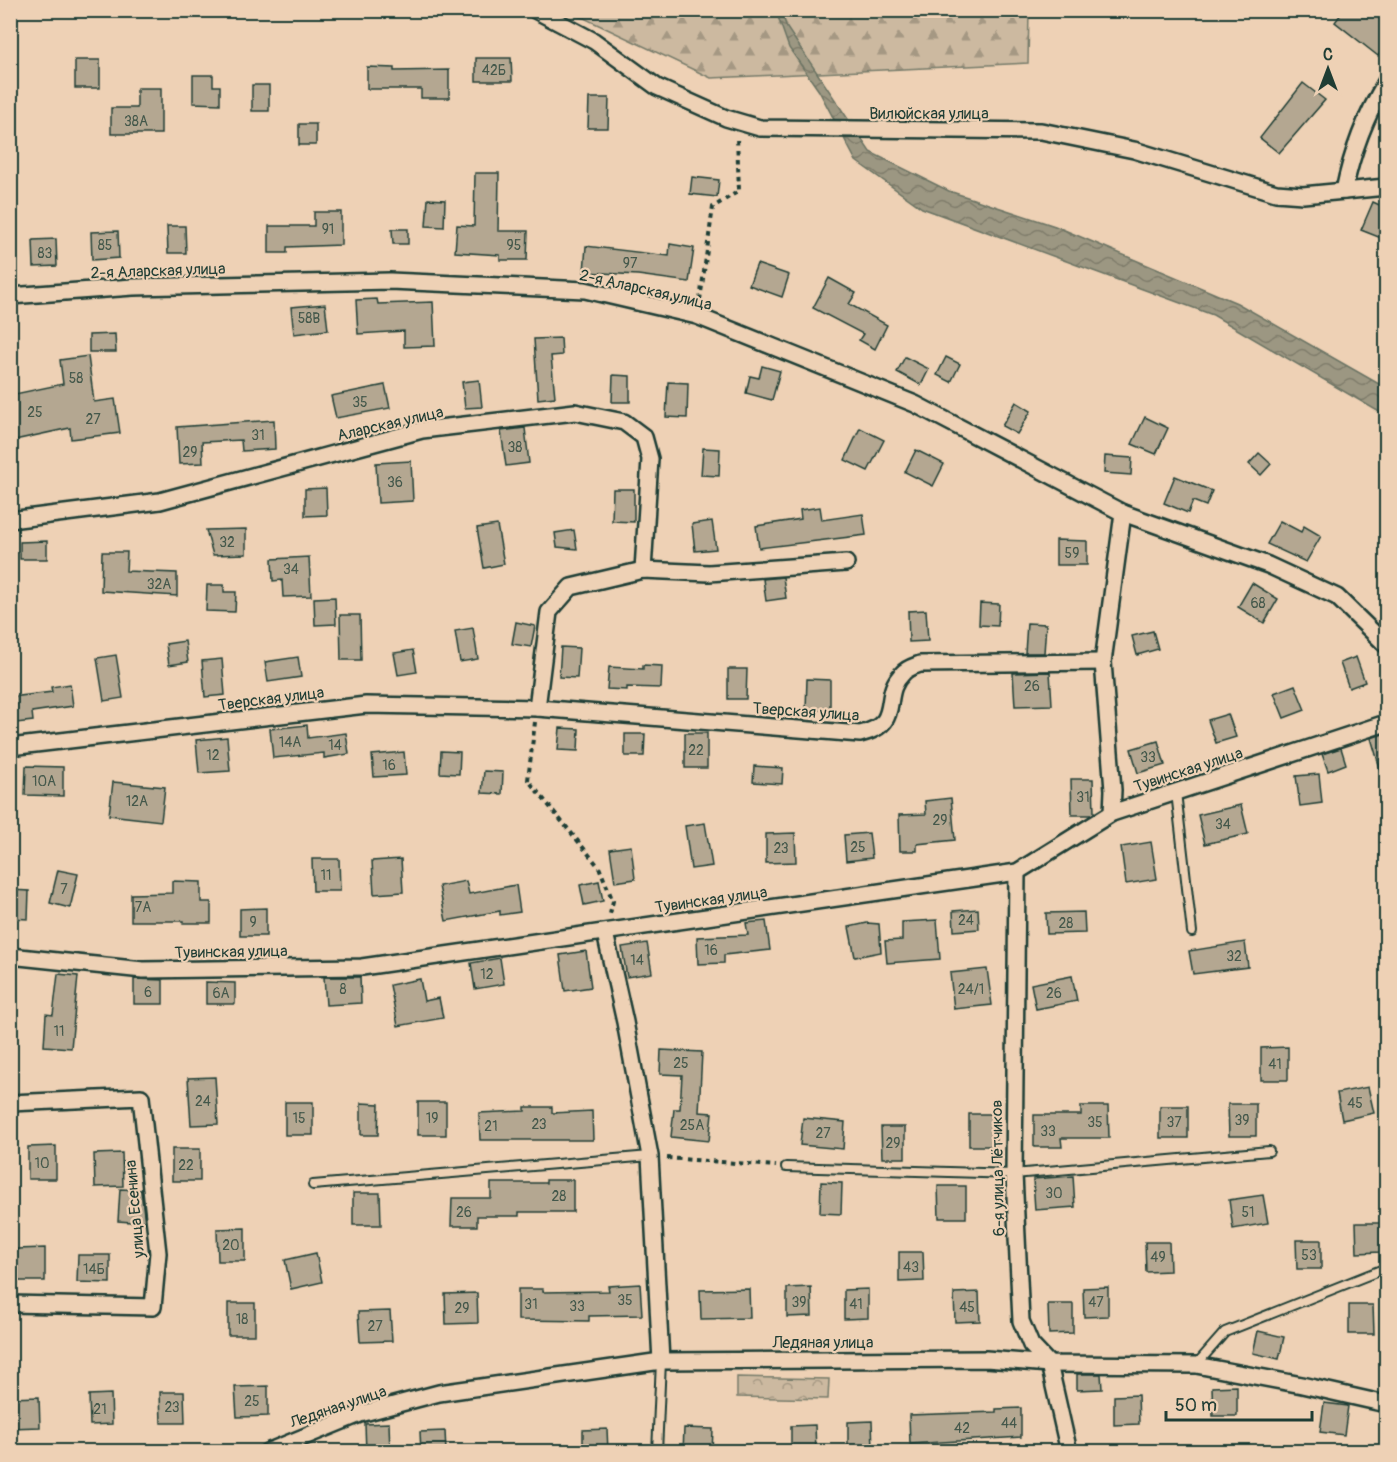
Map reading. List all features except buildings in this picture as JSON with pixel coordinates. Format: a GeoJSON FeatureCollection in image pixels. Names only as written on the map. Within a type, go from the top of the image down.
{"type":"FeatureCollection","features":[{"type":"Feature","properties":{"kind":"street","name":"Вилюйская улица"},"geometry":{"type":"LineString","coordinates":[[535,10],[594,41],[657,87],[737,121],[760,128],[1041,131],[1134,150],[1276,193],[1302,195],[1386,187]]}},
{"type":"Feature","properties":{"kind":"street"},"geometry":{"type":"LineString","coordinates":[[1344,191],[1351,157],[1364,122],[1386,82]]}},
{"type":"Feature","properties":{"kind":"street","name":"2-я Аларская улица"},"geometry":{"type":"LineString","coordinates":[[10,296],[133,287],[390,281],[585,290],[697,316],[915,404],[1123,513],[1268,565],[1336,597],[1386,645]]}},
{"type":"Feature","properties":{"kind":"street","name":"Аларская улица"},"geometry":{"type":"LineString","coordinates":[[10,520],[160,501],[422,430],[575,412],[624,422],[644,437],[650,459],[643,570]]}},
{"type":"Feature","properties":{"kind":"street"},"geometry":{"type":"LineString","coordinates":[[1112,813],[1113,790],[1103,662],[1123,513]]}},
{"type":"Feature","properties":{"kind":"street"},"geometry":{"type":"LineString","coordinates":[[537,708],[549,612],[571,587],[643,570],[709,573],[846,563]]}},
{"type":"Feature","properties":{"kind":"street","name":"Тверская улица"},"geometry":{"type":"LineString","coordinates":[[10,747],[366,705],[537,708],[860,734],[877,730],[889,716],[894,687],[904,672],[920,664],[1103,662]]}},
{"type":"Feature","properties":{"kind":"street","name":"Тувинская улица"},"geometry":{"type":"LineString","coordinates":[[10,956],[143,970],[362,967],[1017,872],[1112,813],[1386,723]]}},
{"type":"Feature","properties":{"kind":"street","name":"6-я улица Лётчиков"},"geometry":{"type":"LineString","coordinates":[[1017,872],[1014,1174],[1021,1321],[1031,1346],[1049,1364],[1069,1452]]}},
{"type":"Feature","properties":{"kind":"street"},"geometry":{"type":"LineString","coordinates":[[605,933],[625,1022],[650,1156],[661,1361]]}},
{"type":"Feature","properties":{"kind":"street","name":"улица Есенина"},"geometry":{"type":"LineString","coordinates":[[10,1103],[141,1097],[158,1253],[153,1307],[10,1304]]}},
{"type":"Feature","properties":{"kind":"street","name":"Ледяная улица"},"geometry":{"type":"LineString","coordinates":[[267,1452],[360,1414],[439,1393],[661,1361],[986,1359],[1049,1364],[1196,1365],[1302,1384],[1386,1404]]}},
{"type":"Feature","properties":{"kind":"lane"},"geometry":{"type":"LineString","coordinates":[[1176,792],[1192,932]]}},
{"type":"Feature","properties":{"kind":"lane"},"geometry":{"type":"LineString","coordinates":[[786,1167],[1014,1174],[1269,1151]]}},
{"type":"Feature","properties":{"kind":"lane"},"geometry":{"type":"LineString","coordinates":[[313,1185],[650,1156]]}},
{"type":"Feature","properties":{"kind":"lane"},"geometry":{"type":"LineString","coordinates":[[1196,1365],[1225,1332],[1386,1268]]}},
{"type":"Feature","properties":{"kind":"lane"},"geometry":{"type":"LineString","coordinates":[[657,1452],[661,1361]]}},
{"type":"Feature","properties":{"kind":"path"},"geometry":{"type":"LineString","coordinates":[[697,316],[713,207],[739,191],[737,121]]}},
{"type":"Feature","properties":{"kind":"path"},"geometry":{"type":"LineString","coordinates":[[537,708],[528,780],[599,867],[613,901],[605,933]]}},
{"type":"Feature","properties":{"kind":"path"},"geometry":{"type":"LineString","coordinates":[[650,1156],[786,1167]]}},
{"type":"Feature","properties":{"kind":"green space"},"geometry":{"type":"Polygon","coordinates":[[[553,11],[1029,11],[1028,63],[711,78],[584,18],[553,11]]]}},
{"type":"Feature","properties":{"kind":"green space"},"geometry":{"type":"Polygon","coordinates":[[[737,1377],[829,1379],[828,1399],[737,1397],[737,1377]]]}},
{"type":"Feature","properties":{"kind":"water"},"geometry":{"type":"Polygon","coordinates":[[[776,11],[781,11],[787,28],[870,152],[949,191],[1055,226],[1237,303],[1386,388],[1386,416],[1213,315],[922,208],[856,161],[819,91],[789,48],[776,11]]]}}]}
